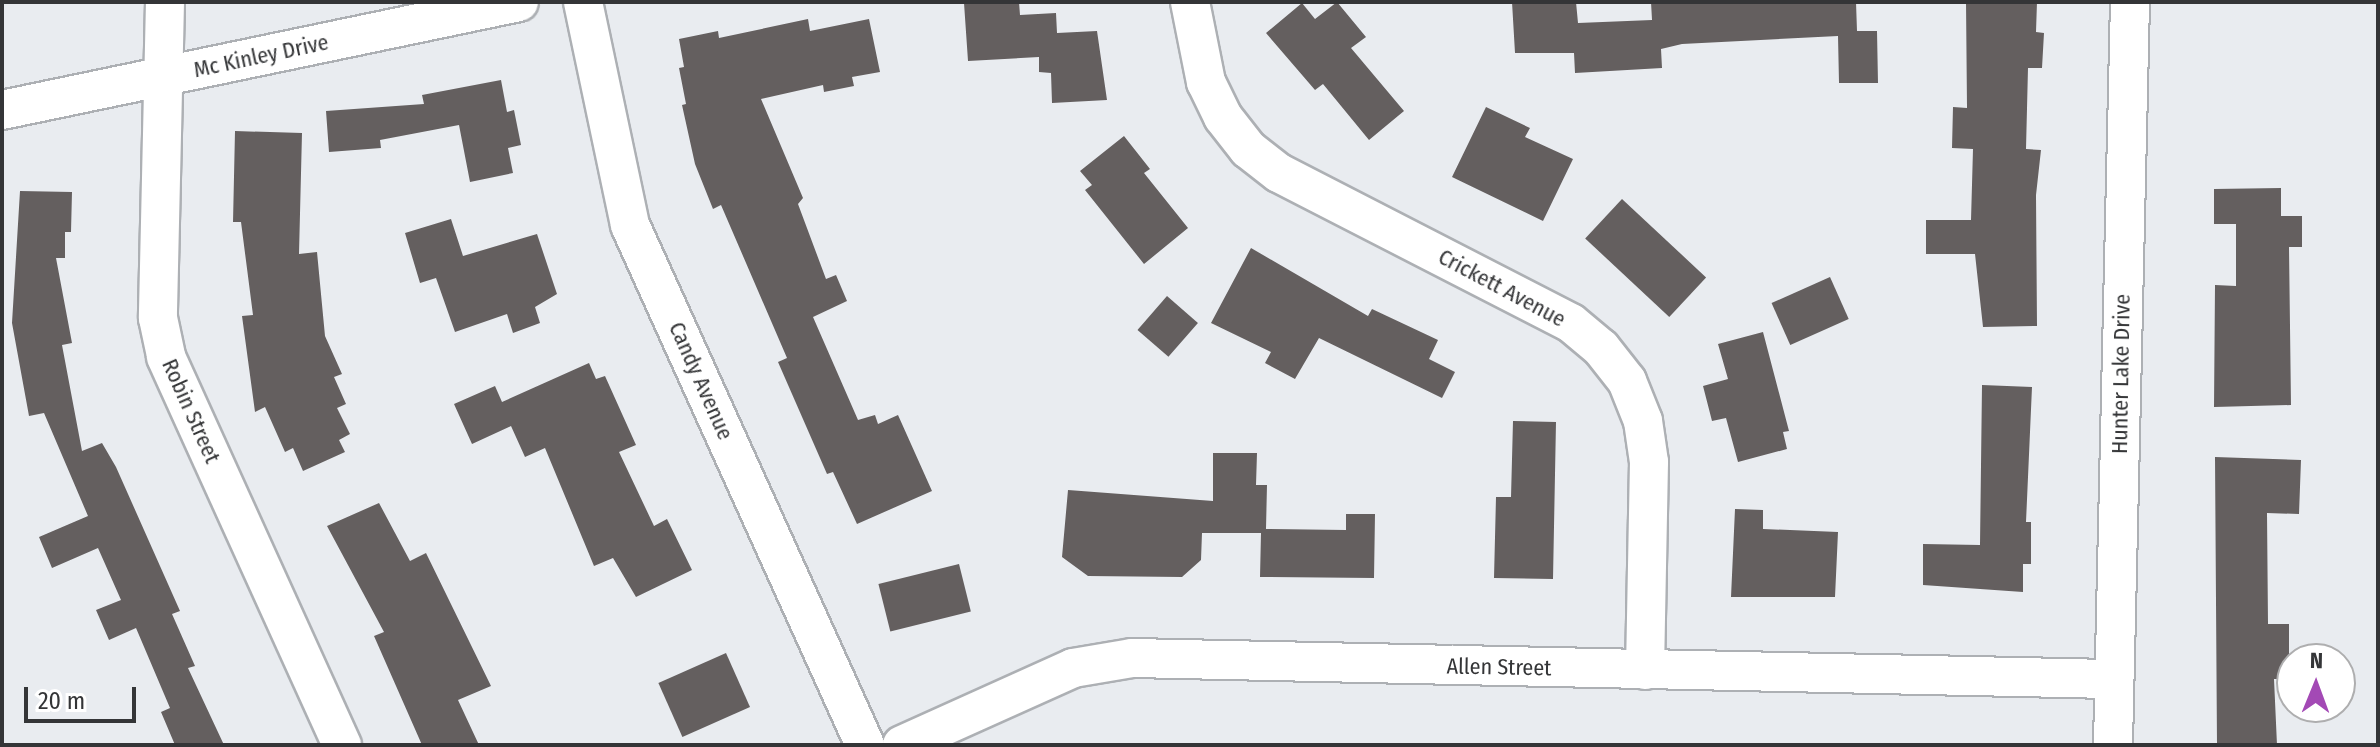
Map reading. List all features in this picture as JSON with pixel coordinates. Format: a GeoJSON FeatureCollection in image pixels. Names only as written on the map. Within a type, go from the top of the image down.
{"type":"FeatureCollection","features":[{"type":"Feature","properties":{"kind":"street","name":"Robin Street"},"geometry":{"type":"LineString","coordinates":[[165,2],[158,318],[166,357],[342,745]]}},
{"type":"Feature","properties":{"kind":"street","name":"Mc Kinley Drive"},"geometry":{"type":"LineString","coordinates":[[2,110],[519,2]]}},
{"type":"Feature","properties":{"kind":"street","name":"Candy Avenue"},"geometry":{"type":"LineString","coordinates":[[583,2],[630,225],[865,745]]}},
{"type":"Feature","properties":{"kind":"street","name":"Crickett Avenue"},"geometry":{"type":"LineString","coordinates":[[1190,2],[1206,82],[1223,117],[1248,149],[1279,173],[1571,323],[1601,348],[1627,381],[1643,421],[1649,462],[1645,670]]}},
{"type":"Feature","properties":{"kind":"street","name":"Hunter Lake Drive"},"geometry":{"type":"LineString","coordinates":[[2113,745],[2130,2]]}},
{"type":"Feature","properties":{"kind":"street","name":"Allen Street"},"geometry":{"type":"LineString","coordinates":[[902,745],[1073,668],[1109,660],[2114,679]]}},
{"type":"Feature","properties":{"kind":"building"},"geometry":{"type":"Polygon","coordinates":[[[1019,2],[1020,15],[1056,13],[1057,33],[1097,31],[1107,100],[1052,103],[1051,73],[1039,72],[1039,57],[968,61],[964,3],[1019,2]]]}},
{"type":"Feature","properties":{"kind":"building"},"geometry":{"type":"Polygon","coordinates":[[[1337,2],[1366,37],[1351,48],[1404,111],[1369,140],[1323,84],[1315,90],[1266,33],[1302,3],[1315,19],[1337,2]]]}},
{"type":"Feature","properties":{"kind":"building"},"geometry":{"type":"Polygon","coordinates":[[[1512,2],[1576,2],[1578,23],[1652,20],[1651,2],[1856,2],[1857,31],[1877,31],[1878,83],[1839,83],[1838,36],[1682,44],[1661,49],[1662,68],[1575,73],[1574,53],[1515,53],[1512,2]]]}},
{"type":"Feature","properties":{"kind":"building"},"geometry":{"type":"Polygon","coordinates":[[[1966,2],[2037,2],[2036,32],[2044,33],[2042,68],[2028,68],[2026,149],[2041,150],[2036,195],[2037,326],[1983,327],[1975,254],[1926,254],[1926,220],[1971,220],[1973,149],[1952,148],[1953,107],[1967,108],[1966,2]]]}},
{"type":"Feature","properties":{"kind":"building"},"geometry":{"type":"Polygon","coordinates":[[[808,19],[810,31],[869,19],[880,72],[852,77],[854,86],[824,92],[823,85],[761,99],[803,198],[798,204],[826,279],[836,275],[847,301],[813,317],[858,420],[875,415],[878,424],[898,415],[932,491],[857,524],[833,472],[827,474],[778,362],[787,358],[721,205],[713,209],[695,164],[682,105],[686,104],[679,68],[684,67],[679,39],[718,31],[719,38],[808,19]]]}},
{"type":"Feature","properties":{"kind":"building"},"geometry":{"type":"Polygon","coordinates":[[[501,80],[507,112],[514,110],[521,145],[508,148],[513,173],[470,182],[459,125],[380,140],[381,148],[329,152],[326,111],[424,104],[422,95],[501,80]]]}},
{"type":"Feature","properties":{"kind":"building"},"geometry":{"type":"Polygon","coordinates":[[[1486,107],[1530,128],[1525,137],[1573,159],[1543,221],[1452,177],[1486,107]]]}},
{"type":"Feature","properties":{"kind":"building"},"geometry":{"type":"Polygon","coordinates":[[[235,131],[302,133],[299,254],[317,252],[325,336],[342,374],[334,377],[346,404],[337,408],[350,434],[339,440],[345,452],[303,471],[293,448],[285,452],[265,407],[255,412],[242,316],[253,315],[241,222],[233,222],[235,131]]]}},
{"type":"Feature","properties":{"kind":"building"},"geometry":{"type":"Polygon","coordinates":[[[1124,136],[1150,169],[1144,173],[1188,228],[1144,264],[1085,190],[1092,185],[1080,171],[1124,136]]]}},
{"type":"Feature","properties":{"kind":"building"},"geometry":{"type":"Polygon","coordinates":[[[2281,188],[2281,216],[2302,216],[2302,247],[2289,247],[2291,405],[2214,407],[2215,285],[2236,286],[2236,224],[2214,224],[2214,189],[2281,188]]]}},
{"type":"Feature","properties":{"kind":"building"},"geometry":{"type":"Polygon","coordinates":[[[20,191],[72,192],[71,232],[65,232],[65,258],[56,258],[72,343],[62,345],[82,451],[102,443],[116,467],[180,611],[172,614],[195,666],[188,668],[224,745],[175,745],[161,712],[170,708],[136,628],[109,640],[96,610],[121,600],[98,548],[52,568],[39,537],[88,516],[44,413],[29,416],[12,323],[20,191]]]}},
{"type":"Feature","properties":{"kind":"building"},"geometry":{"type":"Polygon","coordinates":[[[1622,199],[1706,277],[1669,317],[1585,238],[1622,199]]]}},
{"type":"Feature","properties":{"kind":"building"},"geometry":{"type":"Polygon","coordinates":[[[451,219],[463,256],[537,234],[557,294],[535,307],[540,323],[513,333],[507,314],[455,332],[436,278],[420,283],[405,233],[451,219]]]}},
{"type":"Feature","properties":{"kind":"building"},"geometry":{"type":"Polygon","coordinates":[[[1251,248],[1368,316],[1372,309],[1438,340],[1429,359],[1455,372],[1442,398],[1319,338],[1295,379],[1265,363],[1271,352],[1211,323],[1251,248]]]}},
{"type":"Feature","properties":{"kind":"building"},"geometry":{"type":"Polygon","coordinates":[[[1830,277],[1849,319],[1790,345],[1772,303],[1830,277]]]}},
{"type":"Feature","properties":{"kind":"building"},"geometry":{"type":"Polygon","coordinates":[[[1167,296],[1198,323],[1168,357],[1137,330],[1167,296]]]}},
{"type":"Feature","properties":{"kind":"building"},"geometry":{"type":"Polygon","coordinates":[[[1763,332],[1789,431],[1783,432],[1787,449],[1738,462],[1726,418],[1712,421],[1703,386],[1728,379],[1718,344],[1763,332]]]}},
{"type":"Feature","properties":{"kind":"building"},"geometry":{"type":"Polygon","coordinates":[[[589,363],[596,379],[605,376],[636,445],[619,452],[654,526],[667,519],[692,570],[636,597],[613,558],[594,566],[545,448],[525,457],[511,426],[472,444],[454,404],[495,386],[502,402],[589,363]]]}},
{"type":"Feature","properties":{"kind":"building"},"geometry":{"type":"Polygon","coordinates":[[[1982,385],[2032,387],[2026,522],[2031,522],[2031,564],[2023,564],[2023,592],[1923,585],[1923,544],[1980,545],[1982,385]]]}},
{"type":"Feature","properties":{"kind":"building"},"geometry":{"type":"Polygon","coordinates":[[[1513,421],[1556,422],[1553,579],[1494,578],[1496,497],[1511,497],[1513,421]]]}},
{"type":"Feature","properties":{"kind":"building"},"geometry":{"type":"Polygon","coordinates":[[[1213,453],[1257,453],[1256,485],[1267,485],[1266,529],[1346,530],[1346,514],[1375,514],[1374,578],[1260,577],[1261,533],[1202,533],[1201,560],[1182,577],[1088,576],[1062,557],[1068,490],[1213,501],[1213,453]]]}},
{"type":"Feature","properties":{"kind":"building"},"geometry":{"type":"Polygon","coordinates":[[[2215,457],[2301,460],[2299,514],[2267,513],[2268,624],[2289,624],[2289,643],[2276,643],[2277,745],[2217,745],[2215,457]]]}},
{"type":"Feature","properties":{"kind":"building"},"geometry":{"type":"Polygon","coordinates":[[[379,503],[410,561],[426,553],[491,686],[458,700],[479,745],[422,745],[374,636],[384,632],[327,526],[379,503]]]}},
{"type":"Feature","properties":{"kind":"building"},"geometry":{"type":"Polygon","coordinates":[[[1735,509],[1763,510],[1763,529],[1838,532],[1835,597],[1731,597],[1735,509]]]}},
{"type":"Feature","properties":{"kind":"building"},"geometry":{"type":"Polygon","coordinates":[[[959,564],[971,612],[890,632],[878,584],[959,564]]]}},
{"type":"Feature","properties":{"kind":"building"},"geometry":{"type":"Polygon","coordinates":[[[726,653],[750,707],[682,737],[658,683],[726,653]]]}}]}
